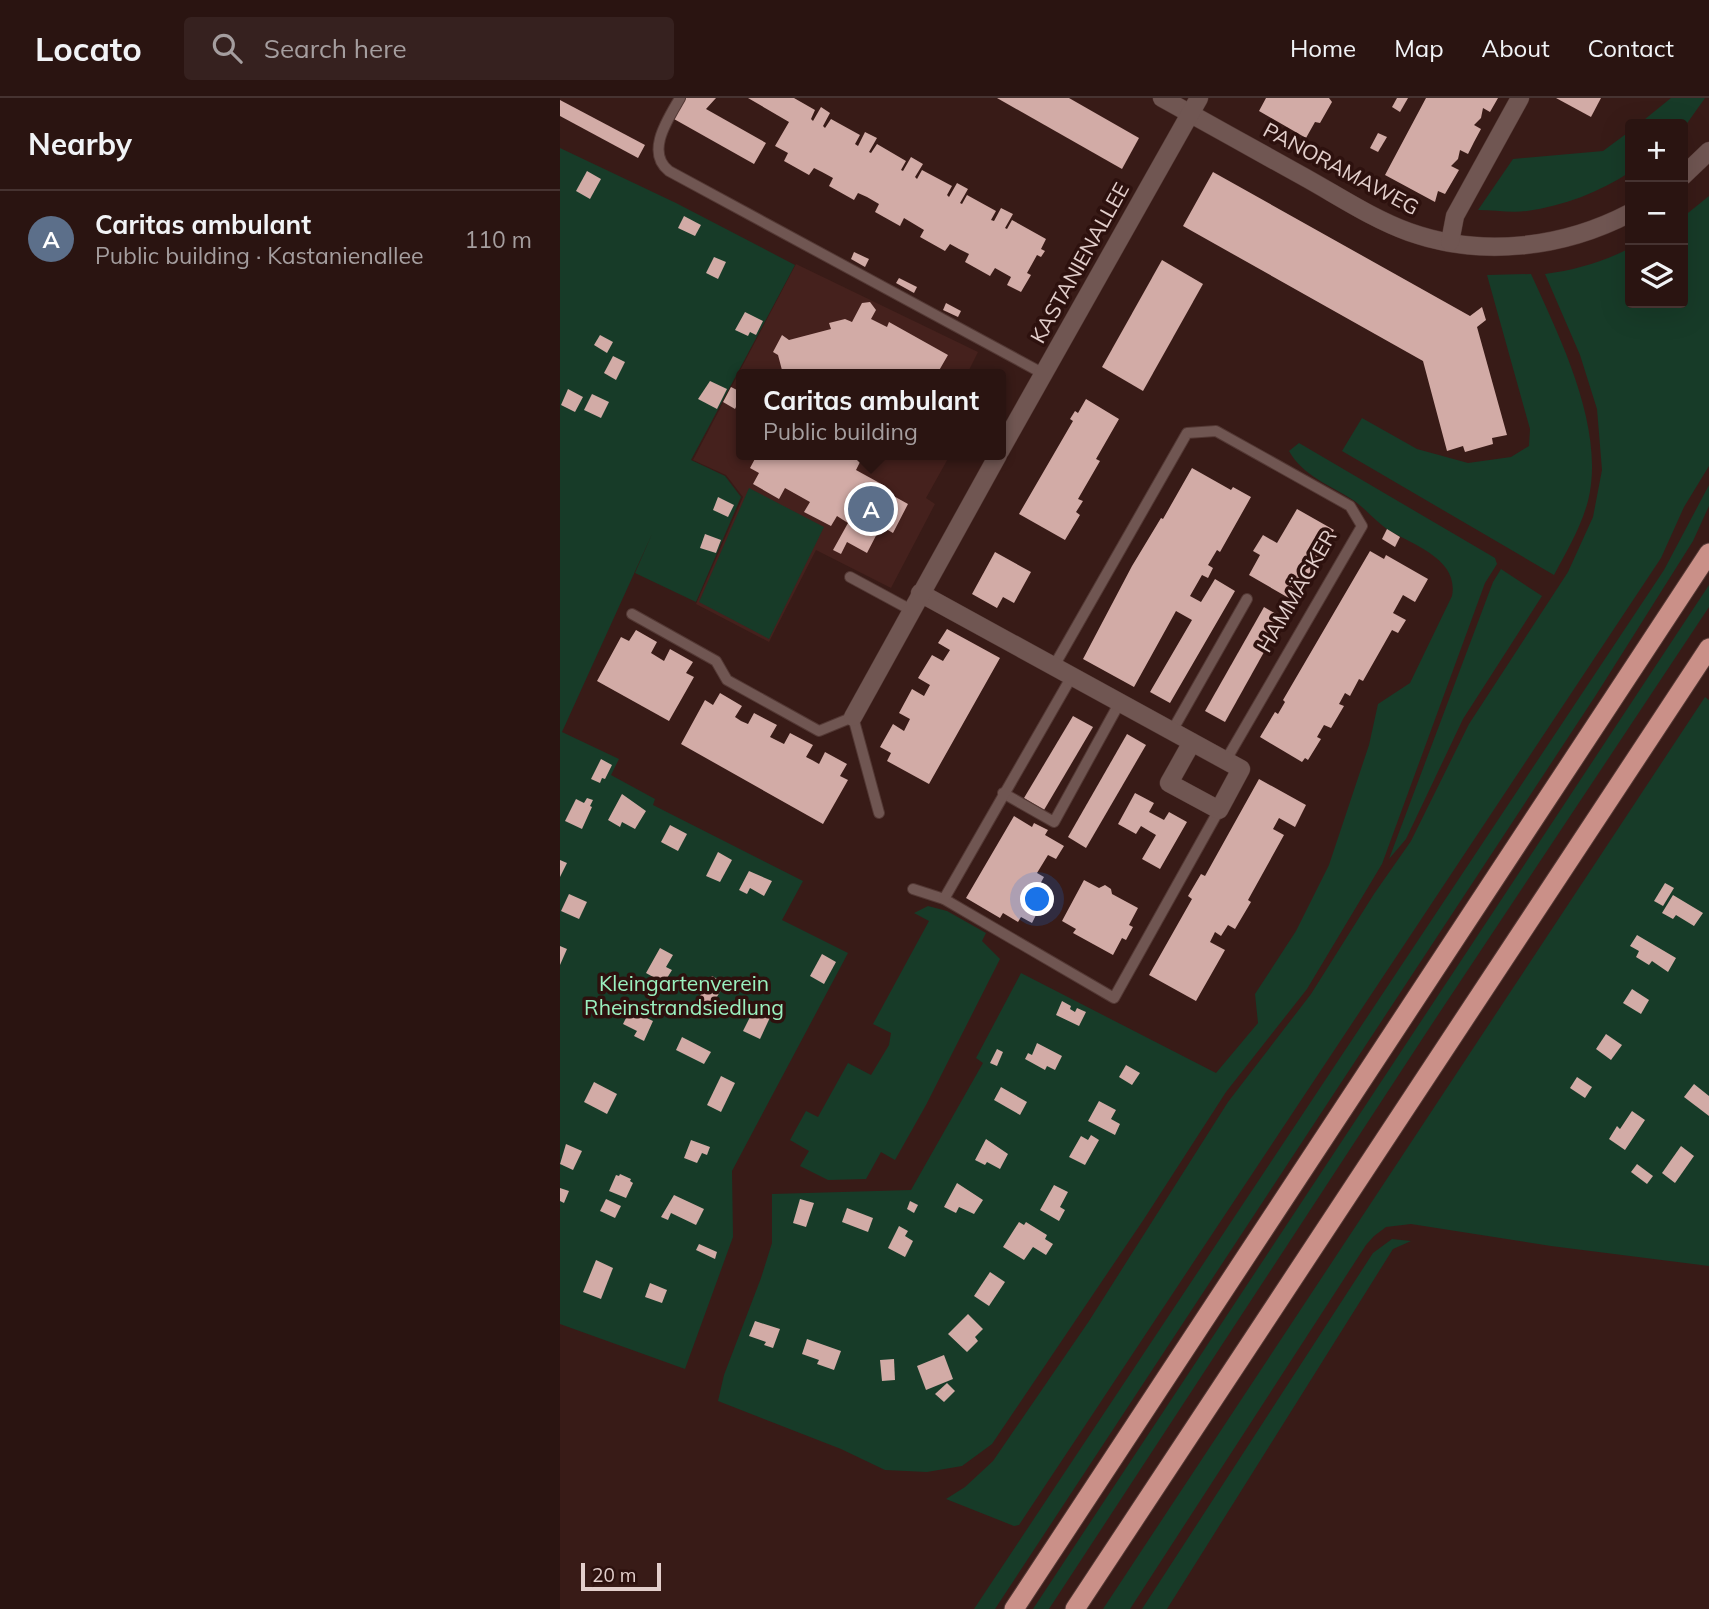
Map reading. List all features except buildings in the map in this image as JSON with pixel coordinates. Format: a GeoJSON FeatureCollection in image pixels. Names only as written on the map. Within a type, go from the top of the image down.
{"type":"FeatureCollection","features":[{"type":"Feature","properties":{"kind":"highway"},"geometry":{"type":"LineString","coordinates":[[1014,1609],[1709,553]]}},
{"type":"Feature","properties":{"kind":"highway"},"geometry":{"type":"LineString","coordinates":[[1075,1609],[1709,648]]}},
{"type":"Feature","properties":{"kind":"street","name":"PANORAMAWEG"},"geometry":{"type":"LineString","coordinates":[[1162,98],[1195,106],[1386,222],[1408,232],[1473,246],[1497,247],[1567,239],[1603,227],[1625,216]]}},
{"type":"Feature","properties":{"kind":"street"},"geometry":{"type":"LineString","coordinates":[[1450,242],[1455,216],[1520,98]]}},
{"type":"Feature","properties":{"kind":"street","name":"KASTANIENALLEE"},"geometry":{"type":"LineString","coordinates":[[1006,441],[1195,106]]}},
{"type":"Feature","properties":{"kind":"street"},"geometry":{"type":"LineString","coordinates":[[1688,171],[1709,151]]}},
{"type":"Feature","properties":{"kind":"street","name":"KASTANIENALLEE"},"geometry":{"type":"LineString","coordinates":[[853,717],[995,460]]}},
{"type":"Feature","properties":{"kind":"street"},"geometry":{"type":"LineString","coordinates":[[920,593],[1226,760],[1241,769],[1219,810],[1169,783],[1192,742]]}},
{"type":"Feature","properties":{"kind":"lane"},"geometry":{"type":"LineString","coordinates":[[680,98],[658,146],[660,161],[669,171],[1044,374]]}},
{"type":"Feature","properties":{"kind":"lane","name":"HAMMÄCKER"},"geometry":{"type":"LineString","coordinates":[[1054,666],[1186,433],[1216,431],[1350,506],[1362,526],[1226,760]]}},
{"type":"Feature","properties":{"kind":"lane"},"geometry":{"type":"LineString","coordinates":[[850,577],[911,610]]}},
{"type":"Feature","properties":{"kind":"lane"},"geometry":{"type":"LineString","coordinates":[[1171,731],[1247,599]]}},
{"type":"Feature","properties":{"kind":"lane"},"geometry":{"type":"LineString","coordinates":[[632,614],[716,661],[727,680],[819,731],[853,717],[879,813]]}},
{"type":"Feature","properties":{"kind":"lane"},"geometry":{"type":"LineString","coordinates":[[944,899],[1072,676]]}},
{"type":"Feature","properties":{"kind":"lane"},"geometry":{"type":"LineString","coordinates":[[1003,793],[1054,822],[1120,702]]}},
{"type":"Feature","properties":{"kind":"lane"},"geometry":{"type":"LineString","coordinates":[[914,889],[944,899],[1114,998],[1219,810]]}},
{"type":"Feature","properties":{"kind":"shaded area"},"geometry":{"type":"Polygon","coordinates":[[[796,264],[978,352],[970,369],[741,369],[796,264]]]}},
{"type":"Feature","properties":{"kind":"shaded area"},"geometry":{"type":"Polygon","coordinates":[[[736,378],[736,460],[947,460],[926,498],[935,504],[891,588],[816,550],[769,642],[696,604],[743,497],[726,475],[693,460],[736,378]]]}},
{"type":"Feature","properties":{"kind":"green space"},"geometry":{"type":"Polygon","coordinates":[[[1671,98],[1705,98],[1688,122],[1688,119],[1645,119],[1671,98]]]}},
{"type":"Feature","properties":{"kind":"green space"},"geometry":{"type":"Polygon","coordinates":[[[1625,135],[1625,175],[1594,192],[1541,209],[1515,212],[1478,210],[1513,159],[1603,151],[1625,135]]]}},
{"type":"Feature","properties":{"kind":"green space","name":"Kleingartenverein Rheinstrandsiedlung"},"geometry":{"type":"Polygon","coordinates":[[[560,148],[676,203],[795,265],[740,369],[736,369],[736,376],[691,460],[725,476],[741,497],[696,602],[635,573],[652,534],[562,732],[619,759],[611,775],[655,799],[653,805],[803,881],[782,920],[848,953],[732,1171],[733,1237],[685,1369],[560,1324],[560,148]]]}},
{"type":"Feature","properties":{"kind":"green space"},"geometry":{"type":"Polygon","coordinates":[[[1709,196],[1709,466],[1684,507],[1661,558],[1019,1525],[1014,1526],[946,1499],[965,1487],[993,1461],[1089,1321],[1228,1102],[1311,994],[1411,841],[1469,724],[1568,572],[1593,517],[1602,470],[1597,409],[1580,355],[1545,274],[1589,265],[1625,250],[1625,308],[1688,308],[1688,213],[1709,196]]]}},
{"type":"Feature","properties":{"kind":"green space"},"geometry":{"type":"Polygon","coordinates":[[[1531,274],[1567,355],[1586,414],[1591,444],[1592,473],[1588,501],[1578,530],[1554,575],[1342,451],[1362,418],[1417,449],[1468,463],[1511,457],[1529,446],[1530,429],[1487,275],[1531,274]]]}},
{"type":"Feature","properties":{"kind":"green space"},"geometry":{"type":"Polygon","coordinates":[[[1299,443],[1495,558],[1497,564],[1485,583],[1382,864],[1307,989],[1226,1092],[992,1444],[962,1466],[927,1472],[885,1470],[841,1449],[718,1401],[724,1375],[772,1243],[772,1194],[911,1190],[983,1063],[976,1058],[1021,973],[1216,1073],[1258,1023],[1255,994],[1296,931],[1329,865],[1369,745],[1378,704],[1410,683],[1452,596],[1449,573],[1442,564],[1423,549],[1385,528],[1353,500],[1302,467],[1289,451],[1299,443]]]}},
{"type":"Feature","properties":{"kind":"green space"},"geometry":{"type":"Polygon","coordinates":[[[1709,485],[1709,506],[1693,541],[1596,695],[995,1609],[974,1609],[1664,570],[1709,485]]]}},
{"type":"Feature","properties":{"kind":"green space"},"geometry":{"type":"Polygon","coordinates":[[[749,488],[824,527],[769,639],[699,602],[749,488]]]}},
{"type":"Feature","properties":{"kind":"green space"},"geometry":{"type":"Polygon","coordinates":[[[1501,569],[1542,596],[1463,719],[1406,839],[1389,859],[1493,582],[1501,569]]]}},
{"type":"Feature","properties":{"kind":"green space"},"geometry":{"type":"Polygon","coordinates":[[[1709,585],[1709,607],[1049,1609],[1033,1609],[1709,585]]]}},
{"type":"Feature","properties":{"kind":"green space"},"geometry":{"type":"Polygon","coordinates":[[[1705,697],[1709,700],[1709,1266],[1551,1246],[1411,1224],[1386,1227],[1366,1245],[1130,1609],[1103,1609],[1705,697]]]}},
{"type":"Feature","properties":{"kind":"green space"},"geometry":{"type":"Polygon","coordinates":[[[928,906],[947,911],[986,933],[982,941],[1000,959],[895,1160],[881,1152],[866,1179],[828,1180],[800,1166],[809,1151],[790,1140],[806,1111],[818,1117],[848,1063],[871,1075],[889,1045],[891,1033],[873,1024],[929,921],[914,913],[928,906]]]}},
{"type":"Feature","properties":{"kind":"green space"},"geometry":{"type":"Polygon","coordinates":[[[1392,1239],[1411,1241],[1393,1249],[1167,1609],[1142,1609],[1373,1253],[1392,1239]]]}},
{"type":"Feature","properties":{"kind":"place","name":"Caritas ambulant"},"geometry":{"type":"Point","coordinates":[871,509]}}]}
